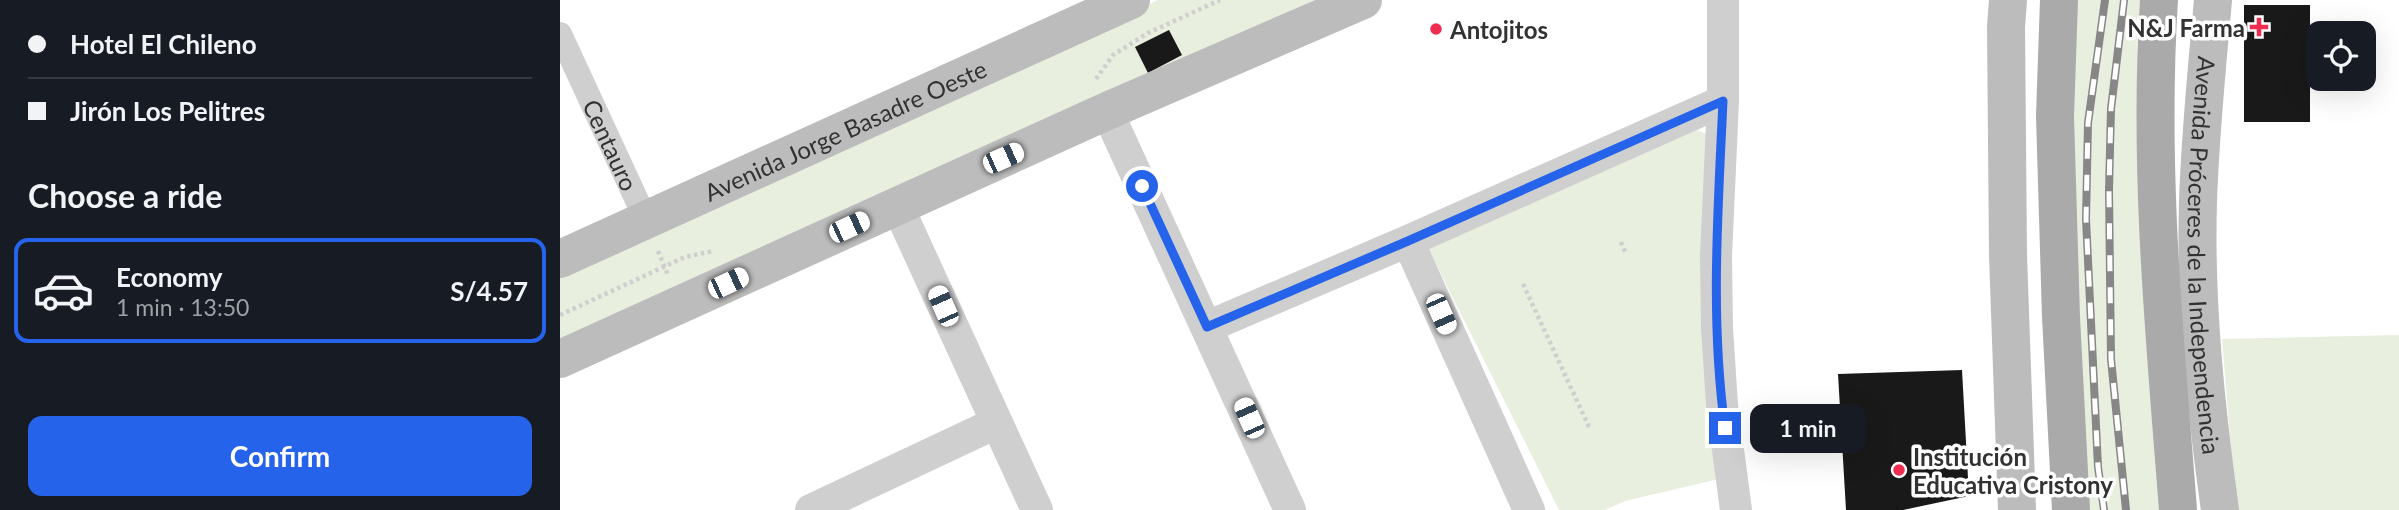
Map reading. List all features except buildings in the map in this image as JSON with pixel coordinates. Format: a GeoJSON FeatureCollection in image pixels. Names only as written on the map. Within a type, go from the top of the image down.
{"type":"FeatureCollection","features":[{"type":"Feature","properties":{"kind":"main road","name":"Avenida Jorge Basadre Oeste"},"geometry":{"type":"LineString","coordinates":[[560,259],[651,233],[1130,0]]}},
{"type":"Feature","properties":{"kind":"main road"},"geometry":{"type":"LineString","coordinates":[[560,359],[1107,111],[1363,0]]}},
{"type":"Feature","properties":{"kind":"main road"},"geometry":{"type":"LineString","coordinates":[[2008,0],[2011,508]]}},
{"type":"Feature","properties":{"kind":"main road"},"geometry":{"type":"LineString","coordinates":[[2059,0],[2054,116],[2071,510]]}},
{"type":"Feature","properties":{"kind":"main road","name":"Avenida Próceres de la Independencia"},"geometry":{"type":"LineString","coordinates":[[2159,0],[2156,80],[2159,229],[2178,510]]}},
{"type":"Feature","properties":{"kind":"main road","name":"Avenida Próceres de la Independencia"},"geometry":{"type":"LineString","coordinates":[[2213,0],[2199,177],[2198,293],[2220,510]]}},
{"type":"Feature","properties":{"kind":"street"},"geometry":{"type":"LineString","coordinates":[[1723,0],[1723,101],[1716,256],[1717,328],[1721,405],[1736,510]]}},
{"type":"Feature","properties":{"kind":"street","name":"Centauro"},"geometry":{"type":"LineString","coordinates":[[560,34],[651,233]]}},
{"type":"Feature","properties":{"kind":"street"},"geometry":{"type":"LineString","coordinates":[[1207,327],[1723,101]]}},
{"type":"Feature","properties":{"kind":"street"},"geometry":{"type":"LineString","coordinates":[[1107,111],[1290,510]]}},
{"type":"Feature","properties":{"kind":"street"},"geometry":{"type":"LineString","coordinates":[[897,205],[1037,510]]}},
{"type":"Feature","properties":{"kind":"street"},"geometry":{"type":"LineString","coordinates":[[1408,241],[1529,510]]}},
{"type":"Feature","properties":{"kind":"street"},"geometry":{"type":"LineString","coordinates":[[811,510],[996,423]]}},
{"type":"Feature","properties":{"kind":"path"},"geometry":{"type":"LineString","coordinates":[[651,233],[669,277]]}},
{"type":"Feature","properties":{"kind":"path"},"geometry":{"type":"LineString","coordinates":[[1621,242],[1626,254]]}},
{"type":"Feature","properties":{"kind":"path"},"geometry":{"type":"LineString","coordinates":[[1523,284],[1590,429]]}},
{"type":"Feature","properties":{"kind":"green space"},"geometry":{"type":"Polygon","coordinates":[[[1158,0],[1315,0],[560,346],[560,272],[1158,0]]]}},
{"type":"Feature","properties":{"kind":"green space"},"geometry":{"type":"Polygon","coordinates":[[[2073,0],[2140,0],[2137,46],[2138,108],[2160,510],[2087,510],[2071,139],[2073,0]]]}},
{"type":"Feature","properties":{"kind":"green space"},"geometry":{"type":"Polygon","coordinates":[[[1685,125],[1709,135],[1723,478],[1625,501],[1605,510],[1559,510],[1426,244],[1685,125]]]}},
{"type":"Feature","properties":{"kind":"green space"},"geometry":{"type":"Polygon","coordinates":[[[2399,335],[2399,510],[2236,510],[2222,339],[2399,335]]]}},
{"type":"Feature","properties":{"kind":"railway"},"geometry":{"type":"LineString","coordinates":[[2104,510],[2098,467],[2086,219],[2088,123],[2105,0]]}},
{"type":"Feature","properties":{"kind":"railway"},"geometry":{"type":"LineString","coordinates":[[2124,0],[2111,109],[2109,190],[2111,359],[2126,510]]}},
{"type":"Feature","properties":{"kind":"place","name":"N&J Farma"},"geometry":{"type":"Point","coordinates":[2259,27]}},
{"type":"Feature","properties":{"kind":"place","name":"Antojitos"},"geometry":{"type":"Point","coordinates":[1436,29]}},
{"type":"Feature","properties":{"kind":"place","name":"Institución Educativa Cristony"},"geometry":{"type":"Point","coordinates":[1899,470]}},
{"type":"Feature","properties":{"kind":"route"},"geometry":{"type":"LineString","coordinates":[[1142,186],[1207,327],[1723,101],[1716,256],[1721,405],[1725,428]]}}]}
